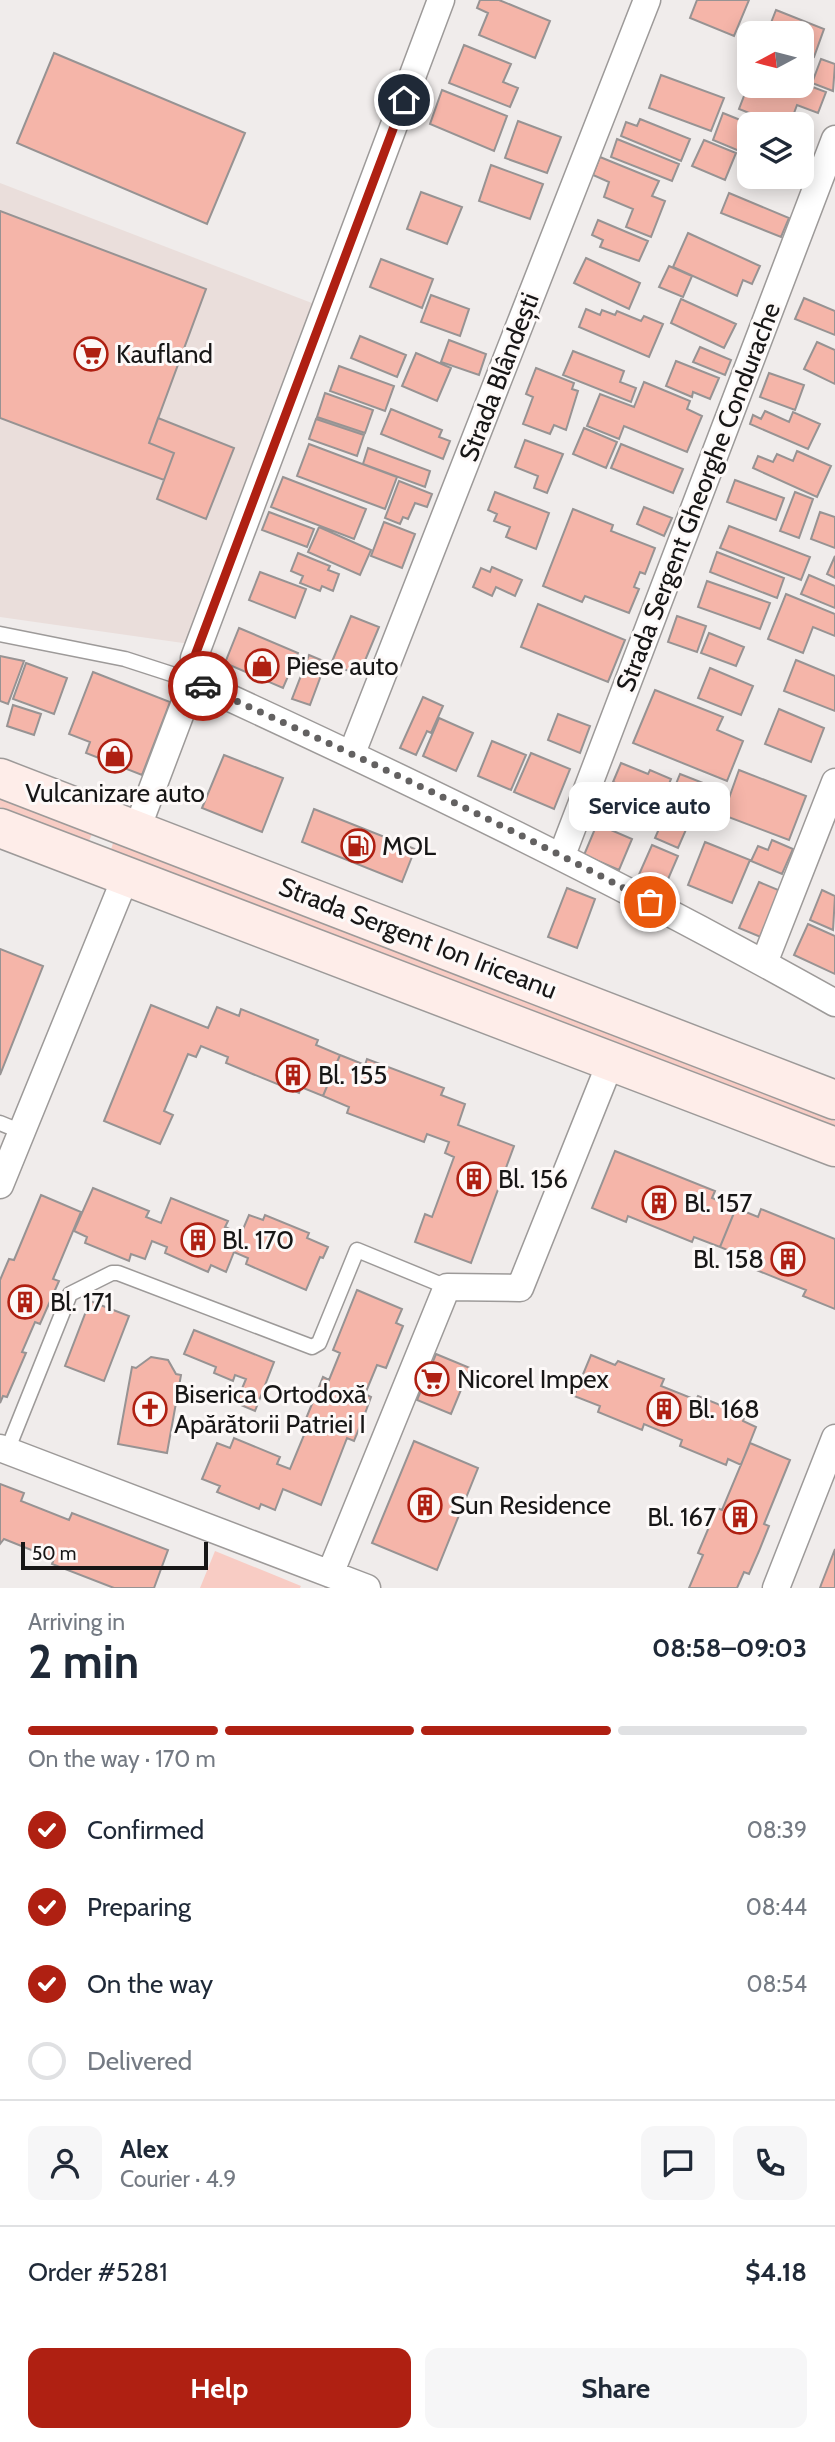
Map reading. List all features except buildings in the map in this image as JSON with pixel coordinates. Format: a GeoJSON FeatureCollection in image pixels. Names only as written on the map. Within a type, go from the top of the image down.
{"type":"FeatureCollection","features":[{"type":"Feature","properties":{"kind":"main road","name":"Strada Sergent Ion Iriceanu"},"geometry":{"type":"LineString","coordinates":[[0,778],[835,1100]]}},
{"type":"Feature","properties":{"kind":"main road","name":"Strada Sergent Ion Iriceanu"},"geometry":{"type":"LineString","coordinates":[[0,828],[835,1147]]}},
{"type":"Feature","properties":{"kind":"street"},"geometry":{"type":"LineString","coordinates":[[137,829],[193,681],[194,658],[441,0]]}},
{"type":"Feature","properties":{"kind":"street","name":"Strada Blândești"},"geometry":{"type":"LineString","coordinates":[[352,753],[647,0]]}},
{"type":"Feature","properties":{"kind":"street","name":"Strada Sergent Gheorghe Condurache"},"geometry":{"type":"LineString","coordinates":[[562,855],[835,139]]}},
{"type":"Feature","properties":{"kind":"street"},"geometry":{"type":"LineString","coordinates":[[193,681],[352,753],[562,855],[835,1003]]}},
{"type":"Feature","properties":{"kind":"street"},"geometry":{"type":"LineString","coordinates":[[764,963],[835,782]]}},
{"type":"Feature","properties":{"kind":"street"},"geometry":{"type":"LineString","coordinates":[[0,1185],[11,1128],[126,876]]}},
{"type":"Feature","properties":{"kind":"street"},"geometry":{"type":"LineString","coordinates":[[322,1577],[447,1287],[520,1288],[611,1061]]}},
{"type":"Feature","properties":{"kind":"street"},"geometry":{"type":"LineString","coordinates":[[776,1588],[835,1438]]}},
{"type":"Feature","properties":{"kind":"street"},"geometry":{"type":"LineString","coordinates":[[4,1449],[322,1577],[367,1588]]}},
{"type":"Feature","properties":{"kind":"lane"},"geometry":{"type":"LineString","coordinates":[[0,634],[125,659],[193,681]]}},
{"type":"Feature","properties":{"kind":"lane"},"geometry":{"type":"LineString","coordinates":[[4,1449],[69,1294],[75,1289],[118,1273],[312,1347],[319,1343],[357,1250],[447,1287]]}},
{"type":"Feature","properties":{"kind":"shaded area"},"geometry":{"type":"Polygon","coordinates":[[[0,183],[317,305],[190,644],[0,617],[0,183]]]}},
{"type":"Feature","properties":{"kind":"shaded area"},"geometry":{"type":"Polygon","coordinates":[[[0,799],[92,834],[89,841],[0,807],[0,799]]]}},
{"type":"Feature","properties":{"kind":"shaded area"},"geometry":{"type":"Polygon","coordinates":[[[113,843],[835,1121],[835,1129],[111,850],[113,843]]]}},
{"type":"Feature","properties":{"kind":"shaded area"},"geometry":{"type":"Polygon","coordinates":[[[215,1551],[301,1586],[200,1588],[215,1551]]]}},
{"type":"Feature","properties":{"kind":"way so far"},"geometry":{"type":"LineString","coordinates":[[203,686],[562,855],[650,902]]}},
{"type":"Feature","properties":{"kind":"place","name":"Kaufland"},"geometry":{"type":"Point","coordinates":[91,354]}},
{"type":"Feature","properties":{"kind":"place","name":"Piese auto"},"geometry":{"type":"Point","coordinates":[262,666]}},
{"type":"Feature","properties":{"kind":"place","name":"Vulcanizare auto"},"geometry":{"type":"Point","coordinates":[115,756]}},
{"type":"Feature","properties":{"kind":"place","name":"MOL"},"geometry":{"type":"Point","coordinates":[358,846]}},
{"type":"Feature","properties":{"kind":"place","name":"Service auto"},"geometry":{"type":"Point","coordinates":[650,902]}},
{"type":"Feature","properties":{"kind":"place","name":"Bl. 155"},"geometry":{"type":"Point","coordinates":[293,1075]}},
{"type":"Feature","properties":{"kind":"place","name":"Bl. 156"},"geometry":{"type":"Point","coordinates":[474,1179]}},
{"type":"Feature","properties":{"kind":"place","name":"Bl. 157"},"geometry":{"type":"Point","coordinates":[659,1203]}},
{"type":"Feature","properties":{"kind":"place","name":"Bl. 170"},"geometry":{"type":"Point","coordinates":[198,1240]}},
{"type":"Feature","properties":{"kind":"place","name":"Bl. 158"},"geometry":{"type":"Point","coordinates":[788,1259]}},
{"type":"Feature","properties":{"kind":"place","name":"Bl. 171"},"geometry":{"type":"Point","coordinates":[25,1302]}},
{"type":"Feature","properties":{"kind":"place","name":"Nicorel Impex"},"geometry":{"type":"Point","coordinates":[432,1379]}},
{"type":"Feature","properties":{"kind":"place","name":"Biserica Ortodoxă Apărătorii Patriei I"},"geometry":{"type":"Point","coordinates":[150,1409]}},
{"type":"Feature","properties":{"kind":"place","name":"Bl. 168"},"geometry":{"type":"Point","coordinates":[664,1409]}},
{"type":"Feature","properties":{"kind":"place","name":"Sun Residence"},"geometry":{"type":"Point","coordinates":[425,1505]}},
{"type":"Feature","properties":{"kind":"place","name":"Bl. 167"},"geometry":{"type":"Point","coordinates":[740,1517]}},
{"type":"Feature","properties":{"kind":"route"},"geometry":{"type":"LineString","coordinates":[[203,686],[193,681],[194,658],[404,100]]}}]}
